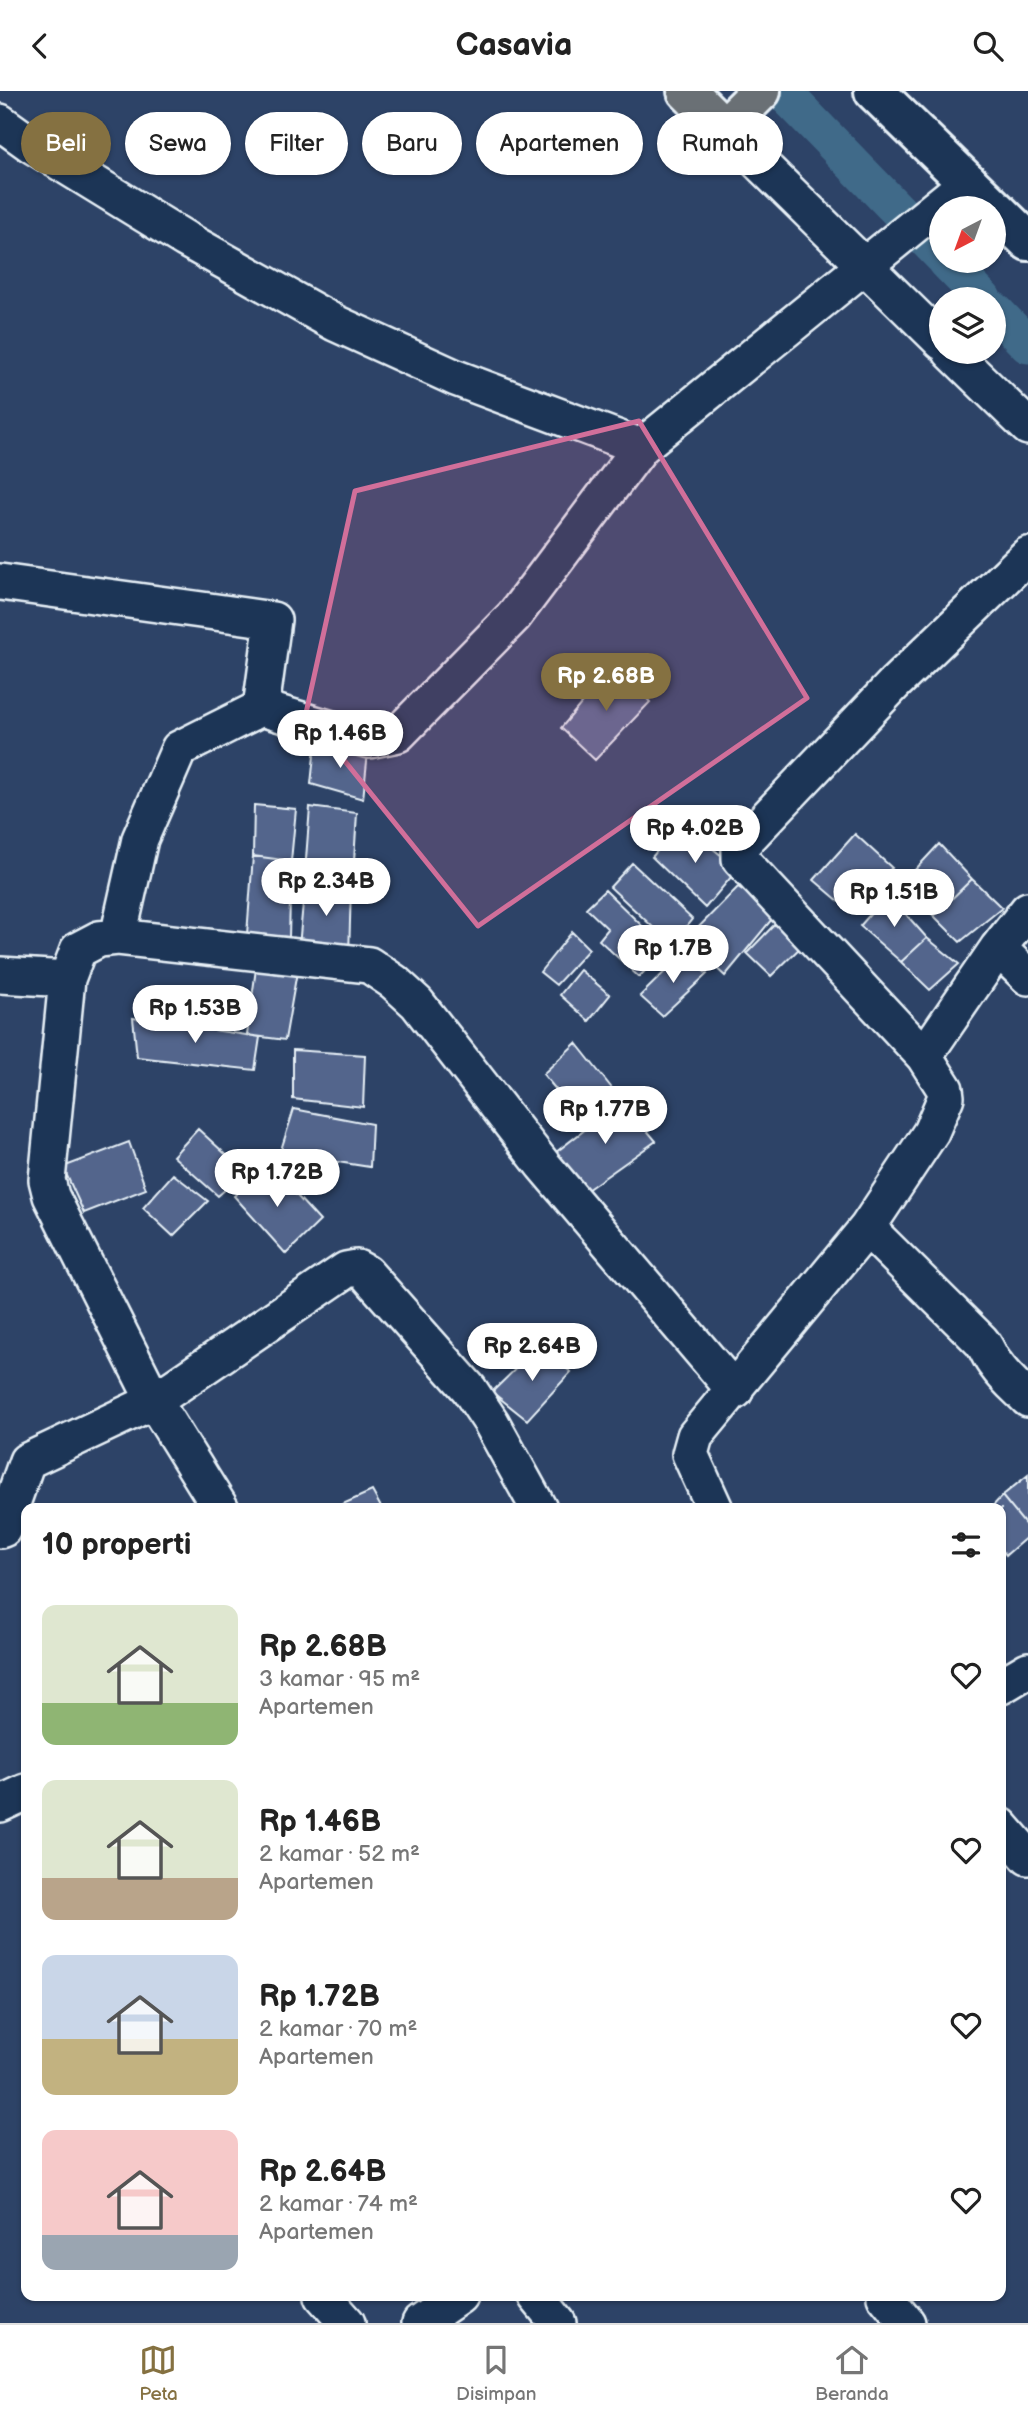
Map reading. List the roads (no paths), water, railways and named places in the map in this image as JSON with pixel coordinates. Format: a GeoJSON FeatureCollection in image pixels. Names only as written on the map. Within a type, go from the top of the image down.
{"type":"FeatureCollection","features":[{"type":"Feature","properties":{"kind":"main road"},"geometry":{"type":"LineString","coordinates":[[687,91],[742,110]]}},
{"type":"Feature","properties":{"kind":"street"},"geometry":{"type":"LineString","coordinates":[[874,91],[1028,241]]}},
{"type":"Feature","properties":{"kind":"street"},"geometry":{"type":"LineString","coordinates":[[742,110],[929,327]]}},
{"type":"Feature","properties":{"kind":"street"},"geometry":{"type":"LineString","coordinates":[[0,121],[32,145],[185,239],[335,323],[456,378],[641,447]]}},
{"type":"Feature","properties":{"kind":"street"},"geometry":{"type":"LineString","coordinates":[[118,937],[141,839],[179,749],[261,708],[369,740],[398,734],[514,616],[641,447],[969,181]]}},
{"type":"Feature","properties":{"kind":"street"},"geometry":{"type":"LineString","coordinates":[[963,364],[1028,427]]}},
{"type":"Feature","properties":{"kind":"street"},"geometry":{"type":"LineString","coordinates":[[712,1503],[690,1454],[695,1436],[735,1391],[867,1228],[931,1132],[944,1105],[945,1089],[924,1056],[740,859],[740,846],[894,684],[1028,555]]}},
{"type":"Feature","properties":{"kind":"street"},"geometry":{"type":"LineString","coordinates":[[0,582],[273,620],[261,708]]}},
{"type":"Feature","properties":{"kind":"street"},"geometry":{"type":"LineString","coordinates":[[924,1056],[998,948],[1028,910]]}},
{"type":"Feature","properties":{"kind":"street"},"geometry":{"type":"LineString","coordinates":[[217,1503],[155,1401],[51,1196],[47,1180],[67,979],[78,950],[99,939],[118,937],[369,965],[394,982],[417,1003],[543,1165],[735,1391]]}},
{"type":"Feature","properties":{"kind":"street"},"geometry":{"type":"LineString","coordinates":[[998,948],[1028,977]]}},
{"type":"Feature","properties":{"kind":"street"},"geometry":{"type":"LineString","coordinates":[[0,975],[67,979]]}},
{"type":"Feature","properties":{"kind":"street"},"geometry":{"type":"LineString","coordinates":[[867,1228],[981,1341],[989,1350],[992,1361],[1028,1399]]}},
{"type":"Feature","properties":{"kind":"street"},"geometry":{"type":"LineString","coordinates":[[0,1530],[3,1529],[27,1461],[155,1401],[346,1270],[357,1268],[366,1273],[469,1389],[491,1422],[536,1503]]}},
{"type":"Feature","properties":{"kind":"street"},"geometry":{"type":"LineString","coordinates":[[1006,1683],[1028,1670]]}},
{"type":"Feature","properties":{"kind":"street"},"geometry":{"type":"LineString","coordinates":[[0,1804],[21,1794]]}},
{"type":"Feature","properties":{"kind":"street"},"geometry":{"type":"LineString","coordinates":[[1006,1832],[1028,1857]]}},
{"type":"Feature","properties":{"kind":"street"},"geometry":{"type":"LineString","coordinates":[[327,2301],[347,2323]]}},
{"type":"Feature","properties":{"kind":"street"},"geometry":{"type":"LineString","coordinates":[[420,2323],[452,2301]]}},
{"type":"Feature","properties":{"kind":"street"},"geometry":{"type":"LineString","coordinates":[[540,2301],[558,2323]]}},
{"type":"Feature","properties":{"kind":"street"},"geometry":{"type":"LineString","coordinates":[[889,2301],[907,2323]]}},
{"type":"Feature","properties":{"kind":"waterway"},"geometry":{"type":"LineString","coordinates":[[782,91],[929,243]]}},
{"type":"Feature","properties":{"kind":"waterway"},"geometry":{"type":"LineString","coordinates":[[958,273],[971,287]]}},
{"type":"Feature","properties":{"kind":"waterway"},"geometry":{"type":"LineString","coordinates":[[1006,322],[1028,345]]}}]}
